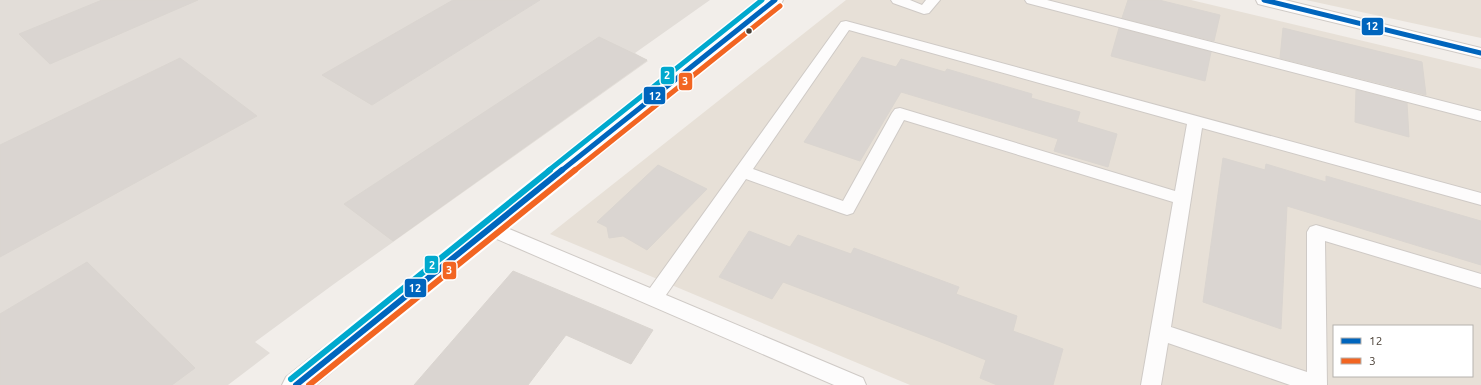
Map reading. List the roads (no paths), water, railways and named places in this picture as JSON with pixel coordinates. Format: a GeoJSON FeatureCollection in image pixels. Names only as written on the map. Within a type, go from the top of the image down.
{"type":"FeatureCollection","features":[{"type":"Feature","properties":{"kind":"street"},"geometry":{"type":"LineString","coordinates":[[296,385],[489,228],[775,0]]}},
{"type":"Feature","properties":{"kind":"street"},"geometry":{"type":"LineString","coordinates":[[1264,0],[1481,53]]}},
{"type":"Feature","properties":{"kind":"lane"},"geometry":{"type":"LineString","coordinates":[[898,0],[924,10],[933,0]]}},
{"type":"Feature","properties":{"kind":"lane"},"geometry":{"type":"LineString","coordinates":[[1032,0],[1481,116]]}},
{"type":"Feature","properties":{"kind":"lane"},"geometry":{"type":"LineString","coordinates":[[654,298],[846,25],[1481,199]]}},
{"type":"Feature","properties":{"kind":"lane"},"geometry":{"type":"LineString","coordinates":[[743,172],[847,209],[900,113],[1182,199]]}},
{"type":"Feature","properties":{"kind":"lane"},"geometry":{"type":"LineString","coordinates":[[1152,385],[1195,121]]}},
{"type":"Feature","properties":{"kind":"lane"},"geometry":{"type":"LineString","coordinates":[[489,228],[856,385]]}},
{"type":"Feature","properties":{"kind":"lane"},"geometry":{"type":"LineString","coordinates":[[1160,332],[1317,385],[1316,232],[1481,281]]}}]}
